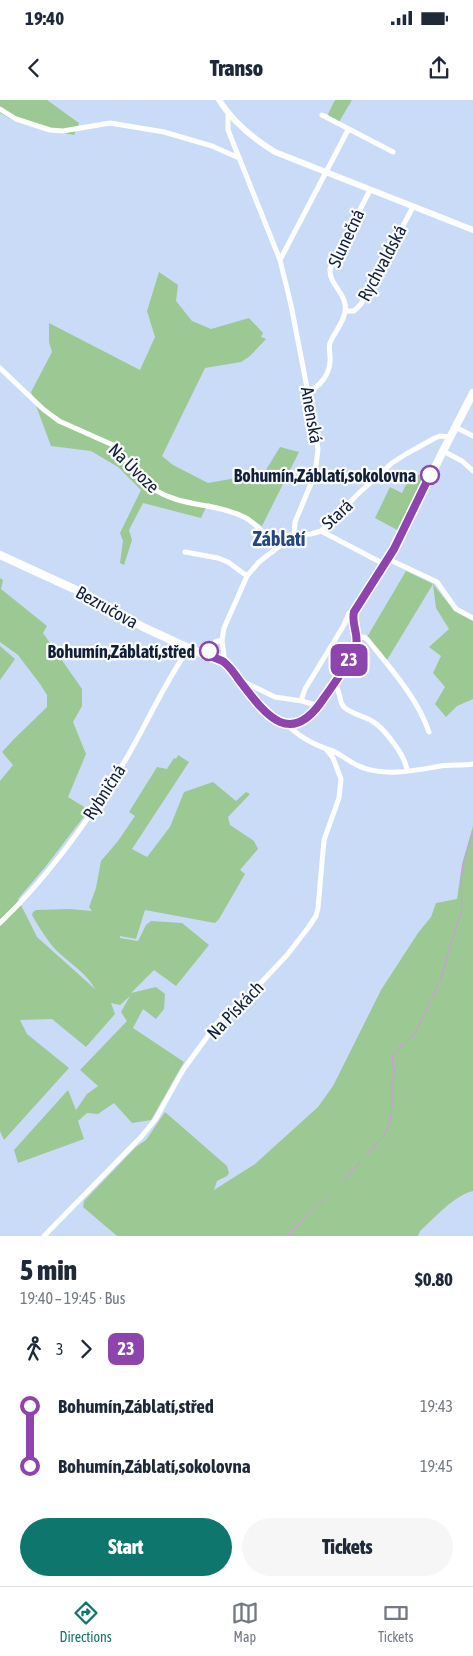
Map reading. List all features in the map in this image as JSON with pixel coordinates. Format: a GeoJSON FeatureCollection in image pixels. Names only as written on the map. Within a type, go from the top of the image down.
{"type":"FeatureCollection","features":[{"type":"Feature","properties":{"kind":"main road"},"geometry":{"type":"LineString","coordinates":[[288,725],[304,720],[319,706],[352,654],[356,645],[354,612],[398,543],[473,393]]}},
{"type":"Feature","properties":{"kind":"main road","name":"Bezručova"},"geometry":{"type":"LineString","coordinates":[[0,554],[87,594],[129,620],[224,662],[267,713],[277,721],[288,725]]}},
{"type":"Feature","properties":{"kind":"street","name":"Rychvaldská"},"geometry":{"type":"LineString","coordinates":[[219,100],[228,115],[257,140],[275,152],[473,230]]}},
{"type":"Feature","properties":{"kind":"street"},"geometry":{"type":"LineString","coordinates":[[0,109],[16,119],[50,130],[63,131],[110,123],[164,132],[212,146],[239,158]]}},
{"type":"Feature","properties":{"kind":"street","name":"Anenská"},"geometry":{"type":"LineString","coordinates":[[228,115],[228,130],[280,260],[291,305],[316,436],[318,459],[316,474],[295,522],[294,535]]}},
{"type":"Feature","properties":{"kind":"street"},"geometry":{"type":"LineString","coordinates":[[322,116],[393,152]]}},
{"type":"Feature","properties":{"kind":"street"},"geometry":{"type":"LineString","coordinates":[[280,260],[348,130]]}},
{"type":"Feature","properties":{"kind":"street","name":"Slunečná"},"geometry":{"type":"LineString","coordinates":[[345,311],[344,301],[332,280],[330,269],[370,190]]}},
{"type":"Feature","properties":{"kind":"street","name":"Rychvaldská"},"geometry":{"type":"LineString","coordinates":[[345,311],[354,310],[361,304],[413,207]]}},
{"type":"Feature","properties":{"kind":"street"},"geometry":{"type":"LineString","coordinates":[[308,391],[317,387],[324,379],[330,366],[329,346],[345,311]]}},
{"type":"Feature","properties":{"kind":"street","name":"Na Úvoze"},"geometry":{"type":"LineString","coordinates":[[0,368],[43,410],[60,421],[113,444],[157,492],[170,498],[241,516],[254,524],[276,547]]}},
{"type":"Feature","properties":{"kind":"street"},"geometry":{"type":"LineString","coordinates":[[455,427],[473,436]]}},
{"type":"Feature","properties":{"kind":"street","name":"Stará"},"geometry":{"type":"LineString","coordinates":[[294,535],[311,534],[321,530],[398,458],[440,436],[450,437]]}},
{"type":"Feature","properties":{"kind":"street"},"geometry":{"type":"LineString","coordinates":[[443,451],[462,461],[473,472]]}},
{"type":"Feature","properties":{"kind":"street"},"geometry":{"type":"LineString","coordinates":[[321,530],[386,562],[437,582],[456,609],[473,618]]}},
{"type":"Feature","properties":{"kind":"street"},"geometry":{"type":"LineString","coordinates":[[224,662],[222,640],[226,621],[247,576],[276,547],[294,535]]}},
{"type":"Feature","properties":{"kind":"street"},"geometry":{"type":"LineString","coordinates":[[185,552],[218,558],[228,562],[247,576]]}},
{"type":"Feature","properties":{"kind":"street"},"geometry":{"type":"LineString","coordinates":[[301,701],[305,689],[344,624],[348,613],[354,612]]}},
{"type":"Feature","properties":{"kind":"street"},"geometry":{"type":"LineString","coordinates":[[356,638],[364,637],[367,639],[412,697],[424,716],[429,732]]}},
{"type":"Feature","properties":{"kind":"street"},"geometry":{"type":"LineString","coordinates":[[207,655],[215,642],[222,640]]}},
{"type":"Feature","properties":{"kind":"street","name":"Rybničná"},"geometry":{"type":"LineString","coordinates":[[0,922],[46,872],[80,829],[123,763],[166,684],[189,648]]}},
{"type":"Feature","properties":{"kind":"street"},"geometry":{"type":"LineString","coordinates":[[239,680],[275,697],[319,706]]}},
{"type":"Feature","properties":{"kind":"street"},"geometry":{"type":"LineString","coordinates":[[334,683],[338,687],[343,706],[382,728],[403,758],[407,771]]}},
{"type":"Feature","properties":{"kind":"street"},"geometry":{"type":"LineString","coordinates":[[288,725],[298,734],[326,749],[332,750],[349,762],[382,773],[422,770],[436,766],[473,764]]}},
{"type":"Feature","properties":{"kind":"street","name":"Na Pískách"},"geometry":{"type":"LineString","coordinates":[[44,1236],[156,1120],[183,1070],[218,1022],[256,988],[281,962],[313,921],[318,908],[324,840],[339,798],[341,779],[333,758],[326,749]]}},
{"type":"Feature","properties":{"kind":"green space"},"geometry":{"type":"Polygon","coordinates":[[[0,100],[47,100],[79,123],[74,135],[27,125],[0,113],[0,100]]]}},
{"type":"Feature","properties":{"kind":"green space"},"geometry":{"type":"Polygon","coordinates":[[[335,100],[352,100],[339,122],[328,114],[335,100]]]}},
{"type":"Feature","properties":{"kind":"green space"},"geometry":{"type":"Polygon","coordinates":[[[159,272],[178,285],[176,301],[192,321],[211,329],[249,318],[263,333],[261,337],[266,339],[250,356],[241,362],[205,368],[162,456],[173,465],[208,483],[264,473],[280,447],[299,452],[262,526],[243,514],[208,503],[201,518],[143,503],[129,530],[132,540],[124,565],[120,563],[123,541],[120,533],[141,490],[118,467],[91,451],[51,446],[31,392],[52,352],[49,342],[49,323],[140,370],[155,337],[147,311],[159,272]]]}},
{"type":"Feature","properties":{"kind":"green space"},"geometry":{"type":"Polygon","coordinates":[[[412,472],[425,478],[399,531],[375,518],[390,487],[402,493],[412,472]]]}},
{"type":"Feature","properties":{"kind":"green space"},"geometry":{"type":"Polygon","coordinates":[[[406,571],[433,584],[387,660],[367,637],[406,571]]]}},
{"type":"Feature","properties":{"kind":"green space"},"geometry":{"type":"Polygon","coordinates":[[[0,578],[3,580],[1,589],[47,626],[43,633],[82,689],[82,706],[73,722],[86,754],[68,797],[89,810],[18,899],[37,937],[95,989],[82,973],[53,947],[34,919],[33,912],[36,910],[70,909],[92,911],[89,907],[96,888],[101,861],[118,841],[135,816],[129,812],[157,767],[167,769],[178,755],[189,762],[132,849],[147,857],[170,827],[184,792],[213,782],[236,801],[246,792],[250,794],[228,817],[230,825],[254,841],[258,849],[240,870],[245,874],[215,923],[145,910],[136,939],[120,936],[120,938],[138,941],[146,925],[151,921],[182,923],[209,945],[176,986],[154,970],[131,993],[156,987],[165,994],[164,1009],[156,1019],[143,1009],[133,1028],[184,1062],[151,1120],[132,1123],[114,1103],[98,1114],[87,1113],[78,1121],[84,1139],[18,1163],[14,1150],[68,1090],[76,1110],[87,1094],[98,1086],[80,1070],[127,1021],[121,1012],[130,996],[120,1005],[111,1003],[115,1014],[86,1047],[52,1019],[20,1020],[27,1034],[69,1068],[4,1140],[0,1131],[0,781],[13,765],[2,752],[47,707],[47,695],[18,655],[0,642],[0,578]]]}},
{"type":"Feature","properties":{"kind":"green space"},"geometry":{"type":"Polygon","coordinates":[[[433,584],[453,609],[473,621],[473,699],[457,706],[446,717],[435,704],[445,687],[433,673],[441,656],[429,647],[449,629],[436,608],[433,584]]]}},
{"type":"Feature","properties":{"kind":"green space"},"geometry":{"type":"Polygon","coordinates":[[[0,646],[15,659],[0,680],[0,646]]]}},
{"type":"Feature","properties":{"kind":"green space"},"geometry":{"type":"Polygon","coordinates":[[[473,826],[473,1191],[452,1202],[420,1231],[418,1236],[117,1236],[83,1207],[84,1201],[136,1147],[146,1140],[165,1112],[227,1166],[229,1173],[217,1181],[214,1190],[255,1164],[318,1107],[333,1086],[381,990],[418,933],[431,917],[436,903],[457,899],[462,864],[473,826]]]}},
{"type":"Feature","properties":{"kind":"waterway"},"geometry":{"type":"LineString","coordinates":[[287,1236],[340,1184],[384,1136],[390,1122],[392,1107],[392,1080],[395,1072],[392,1063],[393,1056],[395,1051],[414,1035],[440,981],[462,909],[461,881],[463,864],[473,832]]}},
{"type":"Feature","properties":{"kind":"bus line","name":"23"},"geometry":{"type":"LineString","coordinates":[[209,651],[207,655],[224,662],[267,713],[277,721],[288,725],[308,718],[319,706],[352,654],[357,640],[353,624],[354,612],[402,535],[430,475]]}},
{"type":"Feature","properties":{"kind":"place","name":"Bohumín,Záblatí,sokolovna"},"geometry":{"type":"Point","coordinates":[430,475]}},
{"type":"Feature","properties":{"kind":"place","name":"Bohumín,Záblatí,střed"},"geometry":{"type":"Point","coordinates":[209,651]}},
{"type":"Feature","properties":{"kind":"district","name":"Záblatí"},"geometry":{"type":"Point","coordinates":[279,538]}}]}
